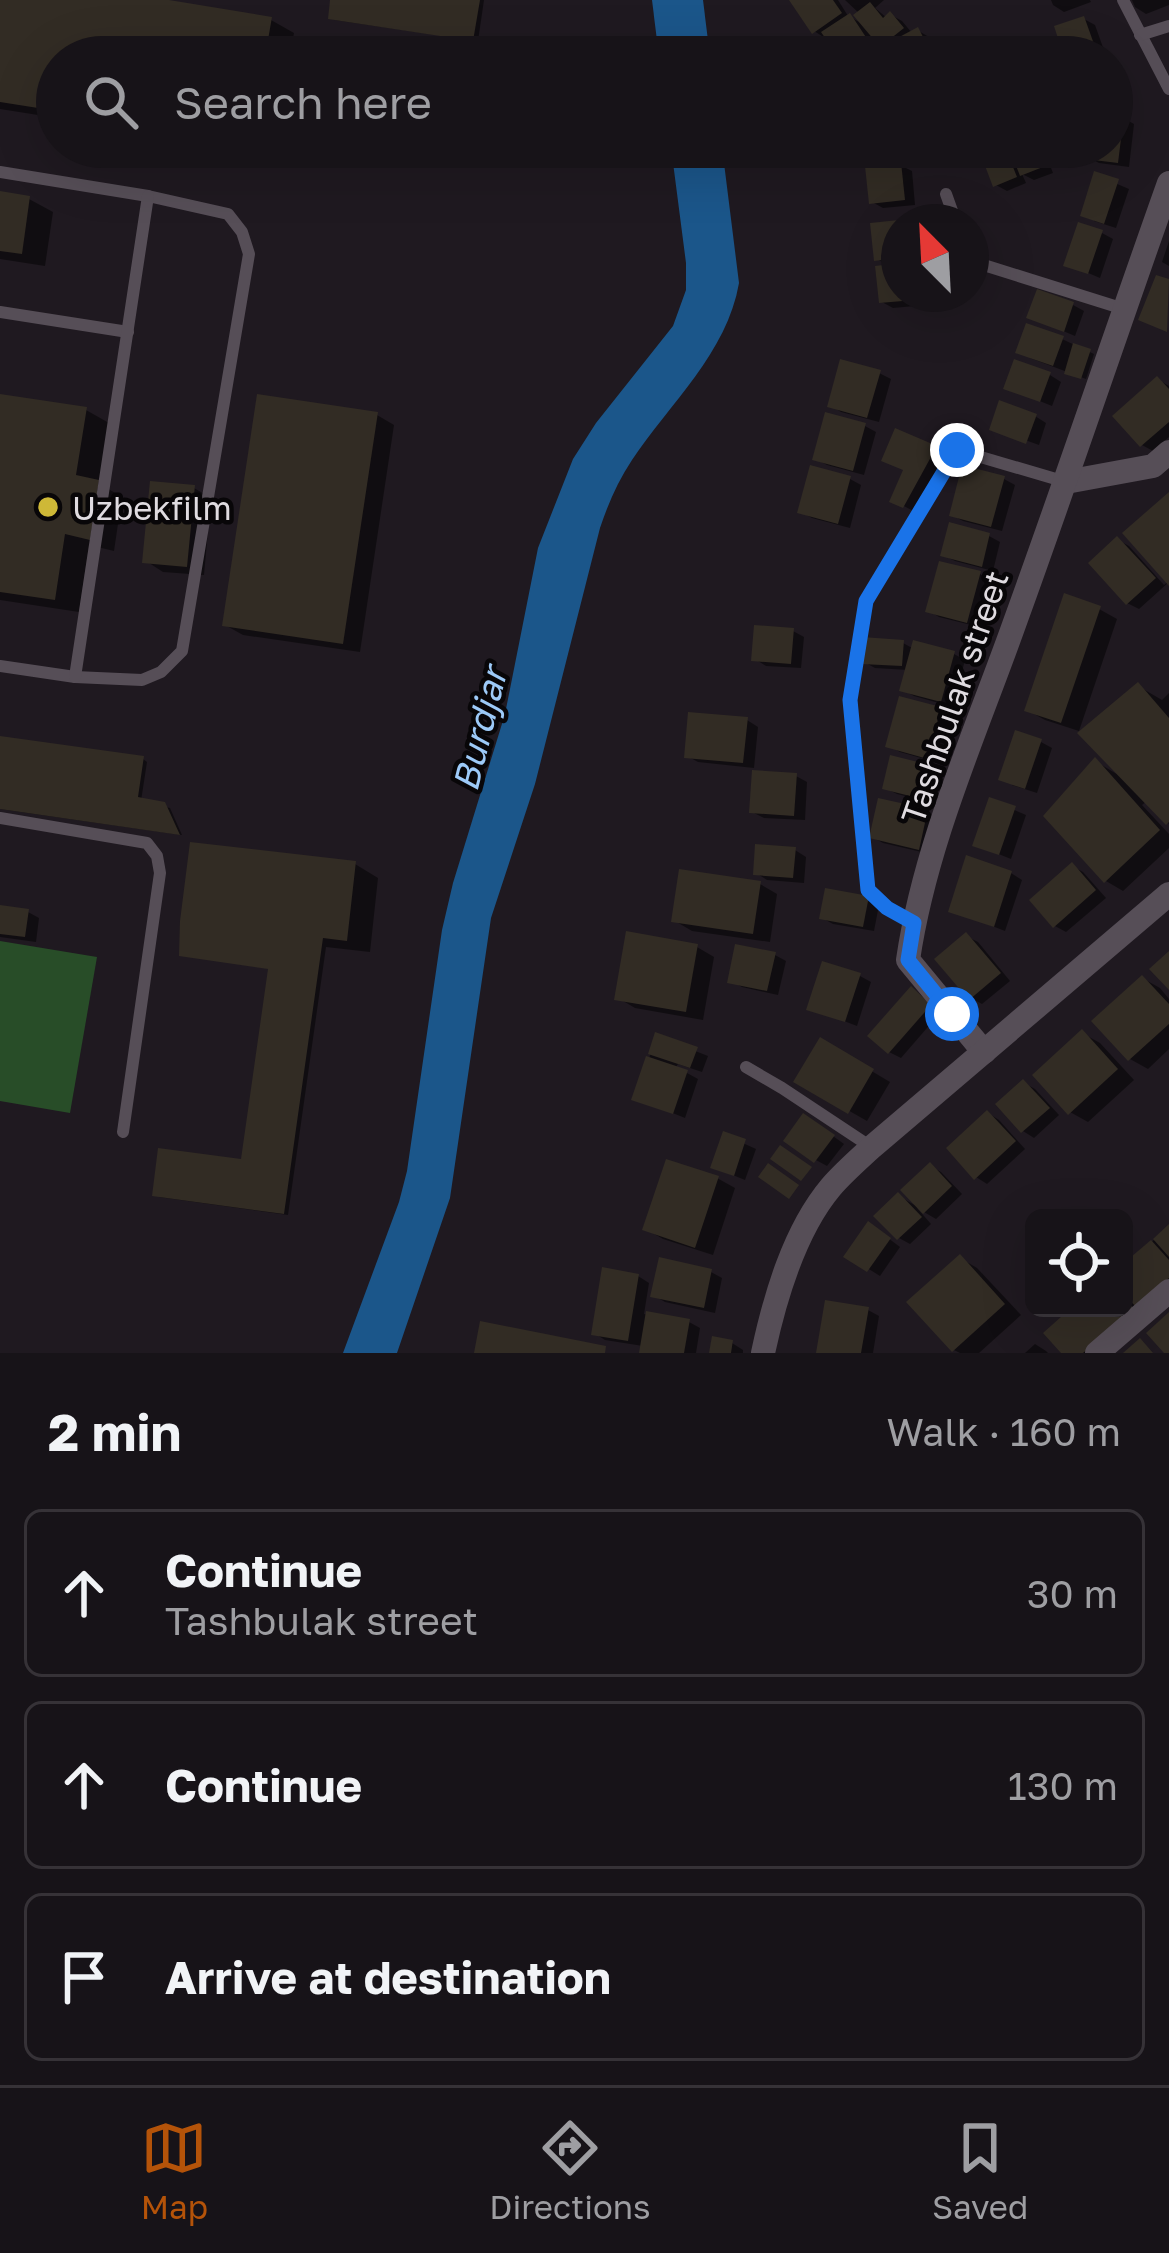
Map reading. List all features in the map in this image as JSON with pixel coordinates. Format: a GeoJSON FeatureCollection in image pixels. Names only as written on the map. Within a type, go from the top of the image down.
{"type":"FeatureCollection","features":[{"type":"Feature","properties":{"kind":"street","name":"Tashbulak street"},"geometry":{"type":"LineString","coordinates":[[984,1052],[908,960],[914,923],[947,813],[1169,184]]}},
{"type":"Feature","properties":{"kind":"street"},"geometry":{"type":"LineString","coordinates":[[1066,482],[1153,466],[1169,452]]}},
{"type":"Feature","properties":{"kind":"street"},"geometry":{"type":"LineString","coordinates":[[763,1353],[803,1232],[831,1187],[1169,894]]}},
{"type":"Feature","properties":{"kind":"street"},"geometry":{"type":"LineString","coordinates":[[1097,1353],[1169,1291]]}},
{"type":"Feature","properties":{"kind":"lane"},"geometry":{"type":"LineString","coordinates":[[1123,0],[1169,89]]}},
{"type":"Feature","properties":{"kind":"lane"},"geometry":{"type":"LineString","coordinates":[[1140,34],[1169,26]]}},
{"type":"Feature","properties":{"kind":"lane"},"geometry":{"type":"LineString","coordinates":[[0,172],[227,214],[242,232],[248,254],[182,651],[161,672],[142,680],[75,677],[0,665]]}},
{"type":"Feature","properties":{"kind":"lane"},"geometry":{"type":"LineString","coordinates":[[946,194],[950,204]]}},
{"type":"Feature","properties":{"kind":"lane"},"geometry":{"type":"LineString","coordinates":[[75,677],[148,196]]}},
{"type":"Feature","properties":{"kind":"lane"},"geometry":{"type":"LineString","coordinates":[[989,267],[1124,309]]}},
{"type":"Feature","properties":{"kind":"lane"},"geometry":{"type":"LineString","coordinates":[[0,312],[128,332]]}},
{"type":"Feature","properties":{"kind":"lane"},"geometry":{"type":"LineString","coordinates":[[914,923],[868,890],[850,700],[866,601],[957,450],[1066,482]]}},
{"type":"Feature","properties":{"kind":"lane"},"geometry":{"type":"LineString","coordinates":[[0,818],[147,843],[157,856],[160,873],[123,1132]]}},
{"type":"Feature","properties":{"kind":"lane"},"geometry":{"type":"LineString","coordinates":[[746,1067],[872,1147]]}},
{"type":"Feature","properties":{"kind":"green space"},"geometry":{"type":"Polygon","coordinates":[[[0,941],[97,957],[70,1113],[0,1101],[0,941]]]}},
{"type":"Feature","properties":{"kind":"water"},"geometry":{"type":"Polygon","coordinates":[[[652,0],[703,0],[707,36],[656,36],[652,0]]]}},
{"type":"Feature","properties":{"kind":"water","name":"Burdjar"},"geometry":{"type":"Polygon","coordinates":[[[674,168],[725,168],[739,283],[733,308],[710,355],[627,468],[600,528],[535,784],[491,918],[450,1198],[397,1353],[343,1353],[407,1171],[442,930],[505,714],[538,548],[573,459],[673,326],[686,290],[674,168]]]}},
{"type":"Feature","properties":{"kind":"building"},"geometry":{"type":"Polygon","coordinates":[[[0,0],[169,0],[272,17],[269,36],[36,36],[36,108],[0,102],[0,0]]]}},
{"type":"Feature","properties":{"kind":"building"},"geometry":{"type":"Polygon","coordinates":[[[330,0],[480,0],[474,36],[440,36],[328,19],[330,0]]]}},
{"type":"Feature","properties":{"kind":"building"},"geometry":{"type":"Polygon","coordinates":[[[789,0],[833,0],[842,13],[812,34],[789,0]]]}},
{"type":"Feature","properties":{"kind":"building"},"geometry":{"type":"Polygon","coordinates":[[[870,2],[883,18],[890,11],[904,28],[894,36],[871,36],[853,15],[870,2]]]}},
{"type":"Feature","properties":{"kind":"building"},"geometry":{"type":"Polygon","coordinates":[[[850,13],[865,36],[824,36],[821,32],[850,13]]]}},
{"type":"Feature","properties":{"kind":"building"},"geometry":{"type":"Polygon","coordinates":[[[1084,16],[1091,36],[1057,36],[1054,26],[1084,16]]]}},
{"type":"Feature","properties":{"kind":"building"},"geometry":{"type":"Polygon","coordinates":[[[918,27],[922,36],[901,36],[918,27]]]}},
{"type":"Feature","properties":{"kind":"building"},"geometry":{"type":"Polygon","coordinates":[[[865,168],[902,168],[905,200],[869,204],[865,168]]]}},
{"type":"Feature","properties":{"kind":"building"},"geometry":{"type":"Polygon","coordinates":[[[986,168],[1013,168],[1017,177],[993,187],[986,168]]]}},
{"type":"Feature","properties":{"kind":"building"},"geometry":{"type":"Polygon","coordinates":[[[1017,168],[1040,168],[1020,176],[1017,168]]]}},
{"type":"Feature","properties":{"kind":"building"},"geometry":{"type":"Polygon","coordinates":[[[1094,171],[1119,179],[1104,224],[1080,216],[1094,171]]]}},
{"type":"Feature","properties":{"kind":"building"},"geometry":{"type":"Polygon","coordinates":[[[0,191],[30,196],[22,254],[0,251],[0,191]]]}},
{"type":"Feature","properties":{"kind":"building"},"geometry":{"type":"Polygon","coordinates":[[[881,222],[881,260],[874,261],[870,223],[881,222]]]}},
{"type":"Feature","properties":{"kind":"building"},"geometry":{"type":"Polygon","coordinates":[[[1078,222],[1103,230],[1088,274],[1063,266],[1078,222]]]}},
{"type":"Feature","properties":{"kind":"building"},"geometry":{"type":"Polygon","coordinates":[[[881,265],[881,303],[879,303],[875,266],[881,265]]]}},
{"type":"Feature","properties":{"kind":"building"},"geometry":{"type":"Polygon","coordinates":[[[1156,275],[1169,279],[1167,332],[1138,320],[1156,275]]]}},
{"type":"Feature","properties":{"kind":"building"},"geometry":{"type":"Polygon","coordinates":[[[1037,289],[1074,302],[1064,332],[1026,318],[1037,289]]]}},
{"type":"Feature","properties":{"kind":"building"},"geometry":{"type":"Polygon","coordinates":[[[1026,323],[1064,336],[1053,366],[1015,353],[1026,323]]]}},
{"type":"Feature","properties":{"kind":"building"},"geometry":{"type":"Polygon","coordinates":[[[1073,343],[1091,349],[1081,379],[1064,374],[1073,343]]]}},
{"type":"Feature","properties":{"kind":"building"},"geometry":{"type":"Polygon","coordinates":[[[840,359],[881,370],[867,418],[827,407],[840,359]]]}},
{"type":"Feature","properties":{"kind":"building"},"geometry":{"type":"Polygon","coordinates":[[[1014,359],[1051,372],[1040,402],[1003,389],[1014,359]]]}},
{"type":"Feature","properties":{"kind":"building"},"geometry":{"type":"Polygon","coordinates":[[[1157,376],[1169,389],[1169,422],[1140,447],[1112,416],[1157,376]]]}},
{"type":"Feature","properties":{"kind":"building","name":"Uzbekfilm"},"geometry":{"type":"Polygon","coordinates":[[[0,394],[87,407],[76,475],[99,480],[90,540],[65,534],[55,600],[0,592],[0,394]]]}},
{"type":"Feature","properties":{"kind":"building"},"geometry":{"type":"Polygon","coordinates":[[[257,394],[378,412],[343,644],[222,626],[257,394]]]}},
{"type":"Feature","properties":{"kind":"building"},"geometry":{"type":"Polygon","coordinates":[[[999,400],[1037,414],[1026,444],[989,430],[999,400]]]}},
{"type":"Feature","properties":{"kind":"building"},"geometry":{"type":"Polygon","coordinates":[[[825,412],[866,423],[853,471],[812,460],[825,412]]]}},
{"type":"Feature","properties":{"kind":"building"},"geometry":{"type":"Polygon","coordinates":[[[895,428],[937,446],[903,508],[889,502],[903,470],[881,461],[895,428]]]}},
{"type":"Feature","properties":{"kind":"building"},"geometry":{"type":"Polygon","coordinates":[[[810,465],[851,476],[838,524],[797,513],[810,465]]]}},
{"type":"Feature","properties":{"kind":"building"},"geometry":{"type":"Polygon","coordinates":[[[962,465],[1005,476],[991,527],[949,516],[962,465]]]}},
{"type":"Feature","properties":{"kind":"building"},"geometry":{"type":"Polygon","coordinates":[[[150,481],[195,485],[187,567],[142,563],[150,481]]]}},
{"type":"Feature","properties":{"kind":"building"},"geometry":{"type":"Polygon","coordinates":[[[1169,492],[1169,586],[1122,533],[1169,492]]]}},
{"type":"Feature","properties":{"kind":"building"},"geometry":{"type":"Polygon","coordinates":[[[949,522],[990,533],[982,567],[940,556],[949,522]]]}},
{"type":"Feature","properties":{"kind":"building"},"geometry":{"type":"Polygon","coordinates":[[[1117,536],[1156,578],[1126,605],[1088,563],[1117,536]]]}},
{"type":"Feature","properties":{"kind":"building"},"geometry":{"type":"Polygon","coordinates":[[[939,561],[981,571],[967,623],[925,612],[939,561]]]}},
{"type":"Feature","properties":{"kind":"building"},"geometry":{"type":"Polygon","coordinates":[[[1064,593],[1101,606],[1061,723],[1024,711],[1064,593]]]}},
{"type":"Feature","properties":{"kind":"building"},"geometry":{"type":"Polygon","coordinates":[[[754,625],[794,628],[791,664],[751,661],[754,625]]]}},
{"type":"Feature","properties":{"kind":"building"},"geometry":{"type":"Polygon","coordinates":[[[862,637],[904,640],[902,666],[861,664],[862,637]]]}},
{"type":"Feature","properties":{"kind":"building"},"geometry":{"type":"Polygon","coordinates":[[[913,640],[955,651],[941,702],[899,691],[913,640]]]}},
{"type":"Feature","properties":{"kind":"building"},"geometry":{"type":"Polygon","coordinates":[[[1138,682],[1169,718],[1166,825],[1077,733],[1138,682]]]}},
{"type":"Feature","properties":{"kind":"building"},"geometry":{"type":"Polygon","coordinates":[[[899,696],[941,707],[928,759],[885,747],[899,696]]]}},
{"type":"Feature","properties":{"kind":"building"},"geometry":{"type":"Polygon","coordinates":[[[688,712],[748,717],[743,763],[684,758],[688,712]]]}},
{"type":"Feature","properties":{"kind":"building"},"geometry":{"type":"Polygon","coordinates":[[[1015,730],[1042,739],[1025,789],[998,780],[1015,730]]]}},
{"type":"Feature","properties":{"kind":"building"},"geometry":{"type":"Polygon","coordinates":[[[0,736],[144,756],[138,797],[165,802],[180,835],[0,809],[0,736]]]}},
{"type":"Feature","properties":{"kind":"building"},"geometry":{"type":"Polygon","coordinates":[[[890,755],[926,764],[918,798],[882,789],[890,755]]]}},
{"type":"Feature","properties":{"kind":"building"},"geometry":{"type":"Polygon","coordinates":[[[1095,757],[1160,830],[1104,883],[1043,816],[1095,757]]]}},
{"type":"Feature","properties":{"kind":"building"},"geometry":{"type":"Polygon","coordinates":[[[752,770],[797,773],[794,816],[749,813],[752,770]]]}},
{"type":"Feature","properties":{"kind":"building"},"geometry":{"type":"Polygon","coordinates":[[[989,797],[1016,806],[999,855],[972,846],[989,797]]]}},
{"type":"Feature","properties":{"kind":"building"},"geometry":{"type":"Polygon","coordinates":[[[878,798],[928,809],[919,850],[869,838],[878,798]]]}},
{"type":"Feature","properties":{"kind":"building"},"geometry":{"type":"Polygon","coordinates":[[[190,842],[356,861],[347,941],[323,938],[284,1214],[152,1196],[158,1148],[241,1159],[268,969],[179,956],[190,842]]]}},
{"type":"Feature","properties":{"kind":"building"},"geometry":{"type":"Polygon","coordinates":[[[755,844],[796,847],[793,878],[753,875],[755,844]]]}},
{"type":"Feature","properties":{"kind":"building"},"geometry":{"type":"Polygon","coordinates":[[[966,855],[1012,871],[994,927],[948,912],[966,855]]]}},
{"type":"Feature","properties":{"kind":"building"},"geometry":{"type":"Polygon","coordinates":[[[1072,862],[1096,890],[1053,928],[1029,900],[1072,862]]]}},
{"type":"Feature","properties":{"kind":"building"},"geometry":{"type":"Polygon","coordinates":[[[679,869],[761,881],[753,934],[671,922],[679,869]]]}},
{"type":"Feature","properties":{"kind":"building"},"geometry":{"type":"Polygon","coordinates":[[[825,888],[869,896],[863,927],[819,919],[825,888]]]}},
{"type":"Feature","properties":{"kind":"building"},"geometry":{"type":"Polygon","coordinates":[[[0,905],[29,909],[25,937],[0,934],[0,905]]]}},
{"type":"Feature","properties":{"kind":"building"},"geometry":{"type":"Polygon","coordinates":[[[626,931],[698,944],[686,1012],[614,1000],[626,931]]]}},
{"type":"Feature","properties":{"kind":"building"},"geometry":{"type":"Polygon","coordinates":[[[966,932],[1001,973],[969,1000],[934,959],[966,932]]]}},
{"type":"Feature","properties":{"kind":"building"},"geometry":{"type":"Polygon","coordinates":[[[735,944],[776,952],[767,991],[727,983],[735,944]]]}},
{"type":"Feature","properties":{"kind":"building"},"geometry":{"type":"Polygon","coordinates":[[[1169,951],[1169,990],[1149,969],[1169,951]]]}},
{"type":"Feature","properties":{"kind":"building"},"geometry":{"type":"Polygon","coordinates":[[[822,961],[861,973],[845,1022],[806,1010],[822,961]]]}},
{"type":"Feature","properties":{"kind":"building"},"geometry":{"type":"Polygon","coordinates":[[[1142,975],[1169,1004],[1169,1024],[1128,1061],[1091,1021],[1142,975]]]}},
{"type":"Feature","properties":{"kind":"building"},"geometry":{"type":"Polygon","coordinates":[[[911,986],[931,1005],[888,1054],[867,1036],[911,986]]]}},
{"type":"Feature","properties":{"kind":"building"},"geometry":{"type":"Polygon","coordinates":[[[1082,1029],[1118,1069],[1068,1115],[1032,1075],[1082,1029]]]}},
{"type":"Feature","properties":{"kind":"building"},"geometry":{"type":"Polygon","coordinates":[[[655,1032],[698,1047],[690,1068],[648,1054],[655,1032]]]}},
{"type":"Feature","properties":{"kind":"building"},"geometry":{"type":"Polygon","coordinates":[[[820,1037],[874,1069],[848,1114],[793,1082],[820,1037]]]}},
{"type":"Feature","properties":{"kind":"building"},"geometry":{"type":"Polygon","coordinates":[[[646,1056],[688,1070],[673,1114],[631,1100],[646,1056]]]}},
{"type":"Feature","properties":{"kind":"building"},"geometry":{"type":"Polygon","coordinates":[[[1023,1079],[1050,1108],[1021,1133],[995,1104],[1023,1079]]]}},
{"type":"Feature","properties":{"kind":"building"},"geometry":{"type":"Polygon","coordinates":[[[987,1110],[1016,1141],[974,1180],[946,1148],[987,1110]]]}},
{"type":"Feature","properties":{"kind":"building"},"geometry":{"type":"Polygon","coordinates":[[[803,1113],[835,1135],[814,1163],[783,1141],[803,1113]]]}},
{"type":"Feature","properties":{"kind":"building"},"geometry":{"type":"Polygon","coordinates":[[[723,1131],[746,1139],[734,1176],[710,1168],[723,1131]]]}},
{"type":"Feature","properties":{"kind":"building"},"geometry":{"type":"Polygon","coordinates":[[[780,1145],[812,1167],[801,1181],[770,1159],[780,1145]]]}},
{"type":"Feature","properties":{"kind":"building"},"geometry":{"type":"Polygon","coordinates":[[[666,1159],[719,1176],[695,1248],[642,1230],[666,1159]]]}},
{"type":"Feature","properties":{"kind":"building"},"geometry":{"type":"Polygon","coordinates":[[[930,1162],[952,1186],[923,1214],[900,1190],[930,1162]]]}},
{"type":"Feature","properties":{"kind":"building"},"geometry":{"type":"Polygon","coordinates":[[[768,1163],[799,1185],[789,1199],[758,1177],[768,1163]]]}},
{"type":"Feature","properties":{"kind":"building"},"geometry":{"type":"Polygon","coordinates":[[[898,1192],[922,1217],[897,1240],[873,1216],[898,1192]]]}},
{"type":"Feature","properties":{"kind":"building"},"geometry":{"type":"Polygon","coordinates":[[[868,1221],[891,1238],[867,1272],[843,1257],[868,1221]]]}},
{"type":"Feature","properties":{"kind":"building"},"geometry":{"type":"Polygon","coordinates":[[[1169,1224],[1169,1257],[1153,1239],[1169,1224]]]}},
{"type":"Feature","properties":{"kind":"building"},"geometry":{"type":"Polygon","coordinates":[[[1151,1240],[1169,1260],[1169,1278],[1136,1307],[1133,1304],[1133,1255],[1151,1240]]]}},
{"type":"Feature","properties":{"kind":"building"},"geometry":{"type":"Polygon","coordinates":[[[960,1254],[1005,1304],[952,1352],[906,1302],[960,1254]]]}},
{"type":"Feature","properties":{"kind":"building"},"geometry":{"type":"Polygon","coordinates":[[[659,1257],[712,1269],[704,1308],[650,1297],[659,1257]]]}},
{"type":"Feature","properties":{"kind":"building"},"geometry":{"type":"Polygon","coordinates":[[[602,1267],[639,1274],[628,1341],[591,1335],[602,1267]]]}},
{"type":"Feature","properties":{"kind":"building"},"geometry":{"type":"Polygon","coordinates":[[[825,1300],[869,1307],[861,1353],[816,1353],[825,1300]]]}},
{"type":"Feature","properties":{"kind":"building"},"geometry":{"type":"Polygon","coordinates":[[[646,1311],[690,1319],[684,1353],[639,1353],[646,1311]]]}},
{"type":"Feature","properties":{"kind":"building"},"geometry":{"type":"Polygon","coordinates":[[[1169,1312],[1169,1353],[1164,1353],[1146,1333],[1169,1312]]]}},
{"type":"Feature","properties":{"kind":"building"},"geometry":{"type":"Polygon","coordinates":[[[1061,1317],[1125,1317],[1083,1353],[1061,1353],[1043,1333],[1061,1317]]]}},
{"type":"Feature","properties":{"kind":"building"},"geometry":{"type":"Polygon","coordinates":[[[480,1321],[606,1346],[605,1353],[474,1353],[480,1321]]]}},
{"type":"Feature","properties":{"kind":"building"},"geometry":{"type":"Polygon","coordinates":[[[712,1336],[733,1340],[731,1353],[709,1353],[712,1336]]]}},
{"type":"Feature","properties":{"kind":"building"},"geometry":{"type":"Polygon","coordinates":[[[1140,1338],[1153,1353],[1123,1353],[1140,1338]]]}},
{"type":"Feature","properties":{"kind":"place","name":"Uzbekfilm"},"geometry":{"type":"Point","coordinates":[48,507]}},
{"type":"Feature","properties":{"kind":"route"},"geometry":{"type":"LineString","coordinates":[[952,1014],[908,960],[914,923],[868,890],[850,700],[866,601],[957,450]]}}]}
